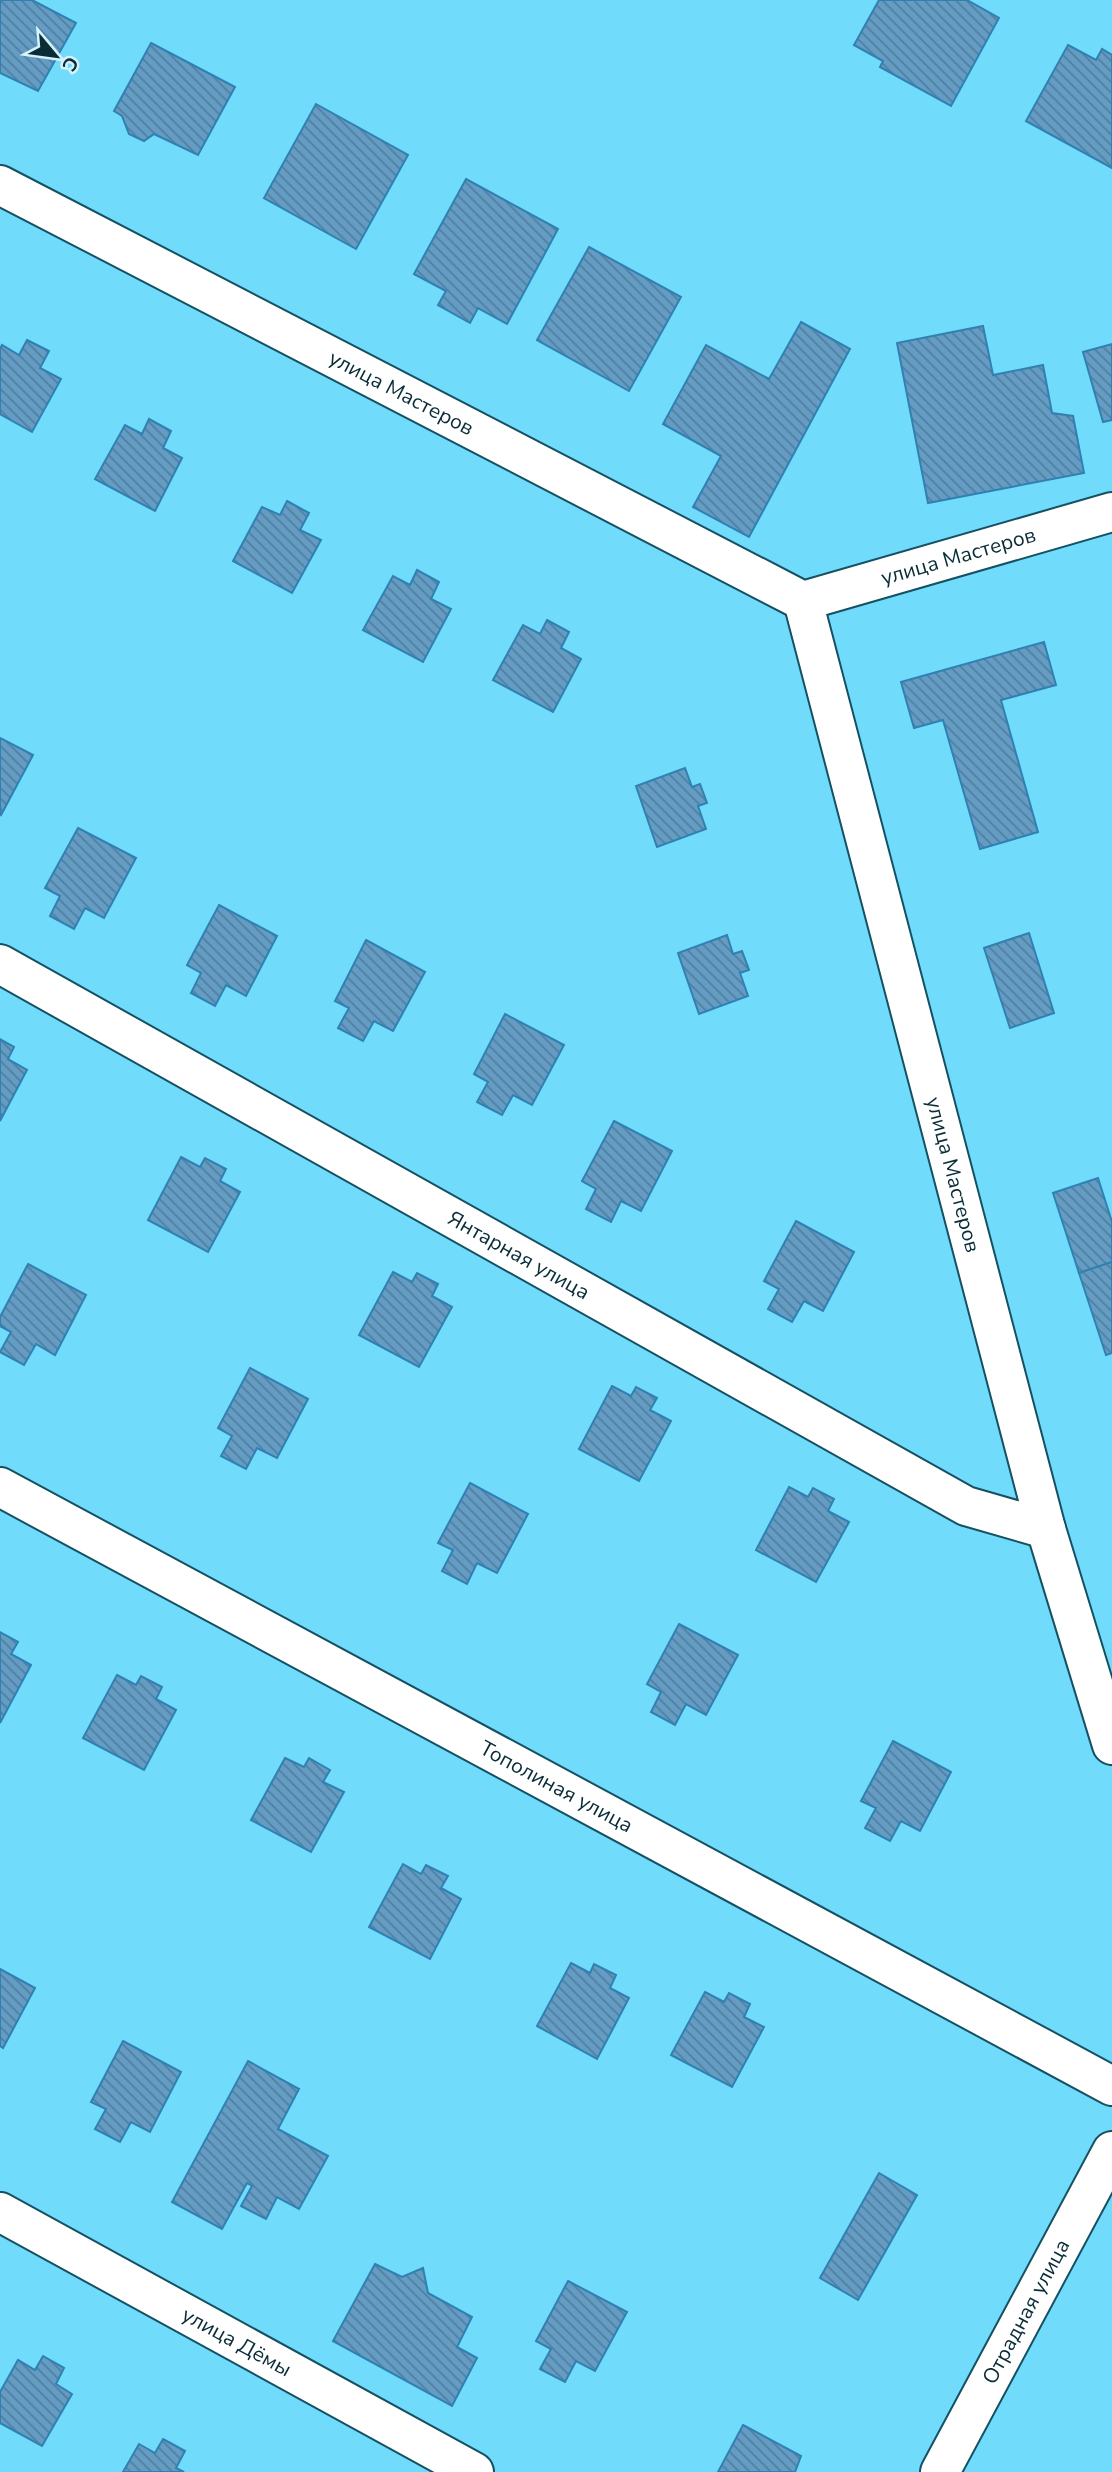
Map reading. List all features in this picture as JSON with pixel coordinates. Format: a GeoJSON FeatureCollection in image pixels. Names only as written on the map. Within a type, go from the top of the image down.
{"type":"FeatureCollection","features":[{"type":"Feature","properties":{"kind":"street","name":"улица Мастеров"},"geometry":{"type":"LineString","coordinates":[[0,185],[803,601],[1112,512]]}},
{"type":"Feature","properties":{"kind":"street","name":"улица Мастеров"},"geometry":{"type":"LineString","coordinates":[[803,601],[1046,1529],[1112,1745]]}},
{"type":"Feature","properties":{"kind":"street","name":"Янтарная улица"},"geometry":{"type":"LineString","coordinates":[[0,964],[966,1506],[1046,1529]]}},
{"type":"Feature","properties":{"kind":"street","name":"Тополиная улица"},"geometry":{"type":"LineString","coordinates":[[0,1487],[1112,2087]]}},
{"type":"Feature","properties":{"kind":"street","name":"Отрадная улица"},"geometry":{"type":"LineString","coordinates":[[940,2472],[1112,2151]]}},
{"type":"Feature","properties":{"kind":"street","name":"улица Дёмы"},"geometry":{"type":"LineString","coordinates":[[0,2212],[474,2472]]}},
{"type":"Feature","properties":{"kind":"building"},"geometry":{"type":"Polygon","coordinates":[[[0,0],[32,0],[76,23],[38,91],[0,73],[0,0]]]}},
{"type":"Feature","properties":{"kind":"building"},"geometry":{"type":"Polygon","coordinates":[[[879,0],[967,0],[999,18],[951,106],[880,67],[883,61],[854,45],[879,0]]]}},
{"type":"Feature","properties":{"kind":"building"},"geometry":{"type":"Polygon","coordinates":[[[151,43],[235,87],[198,155],[154,134],[144,141],[129,134],[122,116],[114,111],[151,43]]]}},
{"type":"Feature","properties":{"kind":"building"},"geometry":{"type":"Polygon","coordinates":[[[1068,45],[1096,60],[1102,49],[1112,55],[1112,168],[1026,121],[1068,45]]]}},
{"type":"Feature","properties":{"kind":"building"},"geometry":{"type":"Polygon","coordinates":[[[316,104],[408,155],[356,249],[264,198],[316,104]]]}},
{"type":"Feature","properties":{"kind":"building"},"geometry":{"type":"Polygon","coordinates":[[[466,179],[558,229],[507,324],[478,308],[470,323],[438,305],[446,291],[414,274],[466,179]]]}},
{"type":"Feature","properties":{"kind":"building"},"geometry":{"type":"Polygon","coordinates":[[[589,247],[681,297],[629,391],[537,340],[589,247]]]}},
{"type":"Feature","properties":{"kind":"building"},"geometry":{"type":"Polygon","coordinates":[[[801,322],[850,349],[749,537],[693,507],[721,456],[663,424],[706,345],[769,379],[801,322]]]}},
{"type":"Feature","properties":{"kind":"building"},"geometry":{"type":"Polygon","coordinates":[[[983,326],[993,375],[1043,365],[1052,413],[1073,416],[1084,473],[928,503],[897,343],[983,326]]]}},
{"type":"Feature","properties":{"kind":"building"},"geometry":{"type":"Polygon","coordinates":[[[27,340],[49,351],[40,368],[61,379],[32,432],[0,414],[0,349],[2,345],[19,355],[27,340]]]}},
{"type":"Feature","properties":{"kind":"building"},"geometry":{"type":"Polygon","coordinates":[[[1112,344],[1112,420],[1103,422],[1083,352],[1112,344]]]}},
{"type":"Feature","properties":{"kind":"building"},"geometry":{"type":"Polygon","coordinates":[[[149,419],[171,431],[163,448],[182,458],[155,511],[95,479],[125,425],[142,434],[149,419]]]}},
{"type":"Feature","properties":{"kind":"building"},"geometry":{"type":"Polygon","coordinates":[[[287,501],[309,513],[300,530],[321,540],[292,593],[233,561],[262,507],[280,515],[287,501]]]}},
{"type":"Feature","properties":{"kind":"building"},"geometry":{"type":"Polygon","coordinates":[[[417,570],[439,582],[431,599],[451,609],[423,662],[363,630],[393,576],[410,585],[417,570]]]}},
{"type":"Feature","properties":{"kind":"building"},"geometry":{"type":"Polygon","coordinates":[[[547,620],[569,632],[561,648],[581,659],[553,712],[493,680],[523,625],[540,634],[547,620]]]}},
{"type":"Feature","properties":{"kind":"building"},"geometry":{"type":"Polygon","coordinates":[[[1044,642],[1056,685],[1001,700],[1038,832],[980,849],[943,720],[914,728],[901,682],[1044,642]]]}},
{"type":"Feature","properties":{"kind":"building"},"geometry":{"type":"Polygon","coordinates":[[[0,738],[33,755],[1,815],[0,814],[0,738]]]}},
{"type":"Feature","properties":{"kind":"building"},"geometry":{"type":"Polygon","coordinates":[[[685,768],[692,787],[700,784],[707,803],[698,806],[706,829],[657,847],[636,786],[685,768]]]}},
{"type":"Feature","properties":{"kind":"building"},"geometry":{"type":"Polygon","coordinates":[[[78,828],[136,858],[104,918],[85,908],[74,929],[50,916],[60,896],[45,888],[78,828]]]}},
{"type":"Feature","properties":{"kind":"building"},"geometry":{"type":"Polygon","coordinates":[[[219,905],[277,936],[246,996],[226,985],[215,1006],[191,993],[201,973],[187,965],[219,905]]]}},
{"type":"Feature","properties":{"kind":"building"},"geometry":{"type":"Polygon","coordinates":[[[1029,933],[1054,1013],[1010,1028],[984,948],[1029,933]]]}},
{"type":"Feature","properties":{"kind":"building"},"geometry":{"type":"Polygon","coordinates":[[[727,935],[733,954],[742,951],[749,970],[740,973],[748,996],[699,1014],[678,953],[727,935]]]}},
{"type":"Feature","properties":{"kind":"building"},"geometry":{"type":"Polygon","coordinates":[[[366,940],[425,972],[393,1031],[374,1021],[363,1041],[338,1028],[349,1008],[335,1001],[366,940]]]}},
{"type":"Feature","properties":{"kind":"building"},"geometry":{"type":"Polygon","coordinates":[[[505,1014],[564,1045],[532,1105],[513,1095],[502,1115],[477,1102],[488,1082],[474,1074],[505,1014]]]}},
{"type":"Feature","properties":{"kind":"building"},"geometry":{"type":"Polygon","coordinates":[[[0,1039],[14,1047],[8,1059],[27,1070],[0,1121],[0,1039]]]}},
{"type":"Feature","properties":{"kind":"building"},"geometry":{"type":"Polygon","coordinates":[[[614,1121],[672,1151],[641,1211],[621,1201],[611,1222],[586,1209],[596,1189],[582,1181],[614,1121]]]}},
{"type":"Feature","properties":{"kind":"building"},"geometry":{"type":"Polygon","coordinates":[[[181,1157],[200,1167],[205,1158],[226,1169],[220,1181],[240,1192],[208,1252],[148,1220],[181,1157]]]}},
{"type":"Feature","properties":{"kind":"building"},"geometry":{"type":"Polygon","coordinates":[[[1098,1178],[1112,1222],[1112,1262],[1079,1273],[1053,1193],[1098,1178]]]}},
{"type":"Feature","properties":{"kind":"building"},"geometry":{"type":"Polygon","coordinates":[[[796,1221],[854,1252],[823,1311],[804,1301],[792,1322],[768,1309],[779,1289],[764,1281],[796,1221]]]}},
{"type":"Feature","properties":{"kind":"building"},"geometry":{"type":"Polygon","coordinates":[[[1112,1262],[1112,1353],[1106,1355],[1079,1273],[1112,1262]]]}},
{"type":"Feature","properties":{"kind":"building"},"geometry":{"type":"Polygon","coordinates":[[[28,1264],[86,1295],[55,1355],[36,1344],[24,1365],[0,1352],[11,1332],[0,1326],[0,1317],[28,1264]]]}},
{"type":"Feature","properties":{"kind":"building"},"geometry":{"type":"Polygon","coordinates":[[[393,1272],[412,1282],[417,1273],[438,1284],[432,1296],[452,1307],[419,1367],[359,1335],[393,1272]]]}},
{"type":"Feature","properties":{"kind":"building"},"geometry":{"type":"Polygon","coordinates":[[[250,1368],[308,1399],[277,1458],[257,1448],[246,1469],[221,1456],[232,1436],[218,1428],[250,1368]]]}},
{"type":"Feature","properties":{"kind":"building"},"geometry":{"type":"Polygon","coordinates":[[[612,1386],[631,1396],[636,1387],[657,1398],[650,1410],[671,1421],[639,1481],[579,1449],[612,1386]]]}},
{"type":"Feature","properties":{"kind":"building"},"geometry":{"type":"Polygon","coordinates":[[[470,1483],[528,1514],[497,1573],[477,1563],[467,1584],[442,1571],[453,1550],[438,1543],[470,1483]]]}},
{"type":"Feature","properties":{"kind":"building"},"geometry":{"type":"Polygon","coordinates":[[[789,1487],[808,1497],[813,1488],[834,1499],[828,1511],[849,1522],[816,1582],[756,1550],[789,1487]]]}},
{"type":"Feature","properties":{"kind":"building"},"geometry":{"type":"Polygon","coordinates":[[[679,1624],[738,1655],[706,1715],[686,1704],[675,1725],[651,1712],[661,1692],[647,1684],[679,1624]]]}},
{"type":"Feature","properties":{"kind":"building"},"geometry":{"type":"Polygon","coordinates":[[[0,1632],[18,1642],[11,1654],[31,1665],[0,1723],[0,1632]]]}},
{"type":"Feature","properties":{"kind":"building"},"geometry":{"type":"Polygon","coordinates":[[[117,1675],[136,1685],[141,1676],[162,1687],[156,1699],[176,1710],[144,1770],[83,1738],[117,1675]]]}},
{"type":"Feature","properties":{"kind":"building"},"geometry":{"type":"Polygon","coordinates":[[[893,1741],[951,1772],[920,1831],[901,1821],[890,1841],[865,1828],[876,1808],[861,1801],[893,1741]]]}},
{"type":"Feature","properties":{"kind":"building"},"geometry":{"type":"Polygon","coordinates":[[[285,1758],[304,1767],[309,1758],[330,1770],[323,1782],[344,1792],[311,1852],[251,1820],[285,1758]]]}},
{"type":"Feature","properties":{"kind":"building"},"geometry":{"type":"Polygon","coordinates":[[[403,1864],[421,1874],[426,1865],[448,1876],[441,1888],[461,1899],[430,1959],[369,1927],[403,1864]]]}},
{"type":"Feature","properties":{"kind":"building"},"geometry":{"type":"Polygon","coordinates":[[[571,1963],[590,1973],[594,1964],[616,1975],[610,1988],[629,1998],[597,2059],[537,2026],[571,1963]]]}},
{"type":"Feature","properties":{"kind":"building"},"geometry":{"type":"Polygon","coordinates":[[[0,1969],[35,1988],[3,2048],[0,2046],[0,1969]]]}},
{"type":"Feature","properties":{"kind":"building"},"geometry":{"type":"Polygon","coordinates":[[[705,1992],[724,2002],[729,1993],[750,2004],[744,2017],[764,2027],[732,2087],[671,2055],[705,1992]]]}},
{"type":"Feature","properties":{"kind":"building"},"geometry":{"type":"Polygon","coordinates":[[[123,2041],[181,2072],[150,2132],[131,2122],[120,2142],[95,2129],[106,2109],[91,2102],[123,2041]]]}},
{"type":"Feature","properties":{"kind":"building"},"geometry":{"type":"Polygon","coordinates":[[[248,2061],[299,2089],[278,2129],[328,2156],[299,2209],[277,2197],[266,2219],[241,2206],[252,2186],[247,2183],[222,2229],[172,2202],[248,2061]]]}},
{"type":"Feature","properties":{"kind":"building"},"geometry":{"type":"Polygon","coordinates":[[[879,2173],[917,2195],[858,2300],[820,2278],[879,2173]]]}},
{"type":"Feature","properties":{"kind":"building"},"geometry":{"type":"Polygon","coordinates":[[[375,2264],[402,2277],[423,2268],[428,2293],[472,2317],[457,2347],[477,2358],[452,2406],[333,2341],[375,2264]]]}},
{"type":"Feature","properties":{"kind":"building"},"geometry":{"type":"Polygon","coordinates":[[[568,2281],[627,2312],[595,2371],[576,2361],[565,2382],[540,2369],[551,2349],[536,2341],[568,2281]]]}},
{"type":"Feature","properties":{"kind":"building"},"geometry":{"type":"Polygon","coordinates":[[[43,2356],[64,2368],[56,2384],[72,2394],[42,2446],[0,2423],[0,2392],[18,2360],[35,2370],[43,2356]]]}},
{"type":"Feature","properties":{"kind":"building"},"geometry":{"type":"Polygon","coordinates":[[[743,2425],[801,2456],[795,2472],[718,2472],[743,2425]]]}},
{"type":"Feature","properties":{"kind":"building"},"geometry":{"type":"Polygon","coordinates":[[[163,2439],[185,2451],[176,2468],[184,2472],[123,2472],[139,2444],[155,2453],[163,2439]]]}}]}
